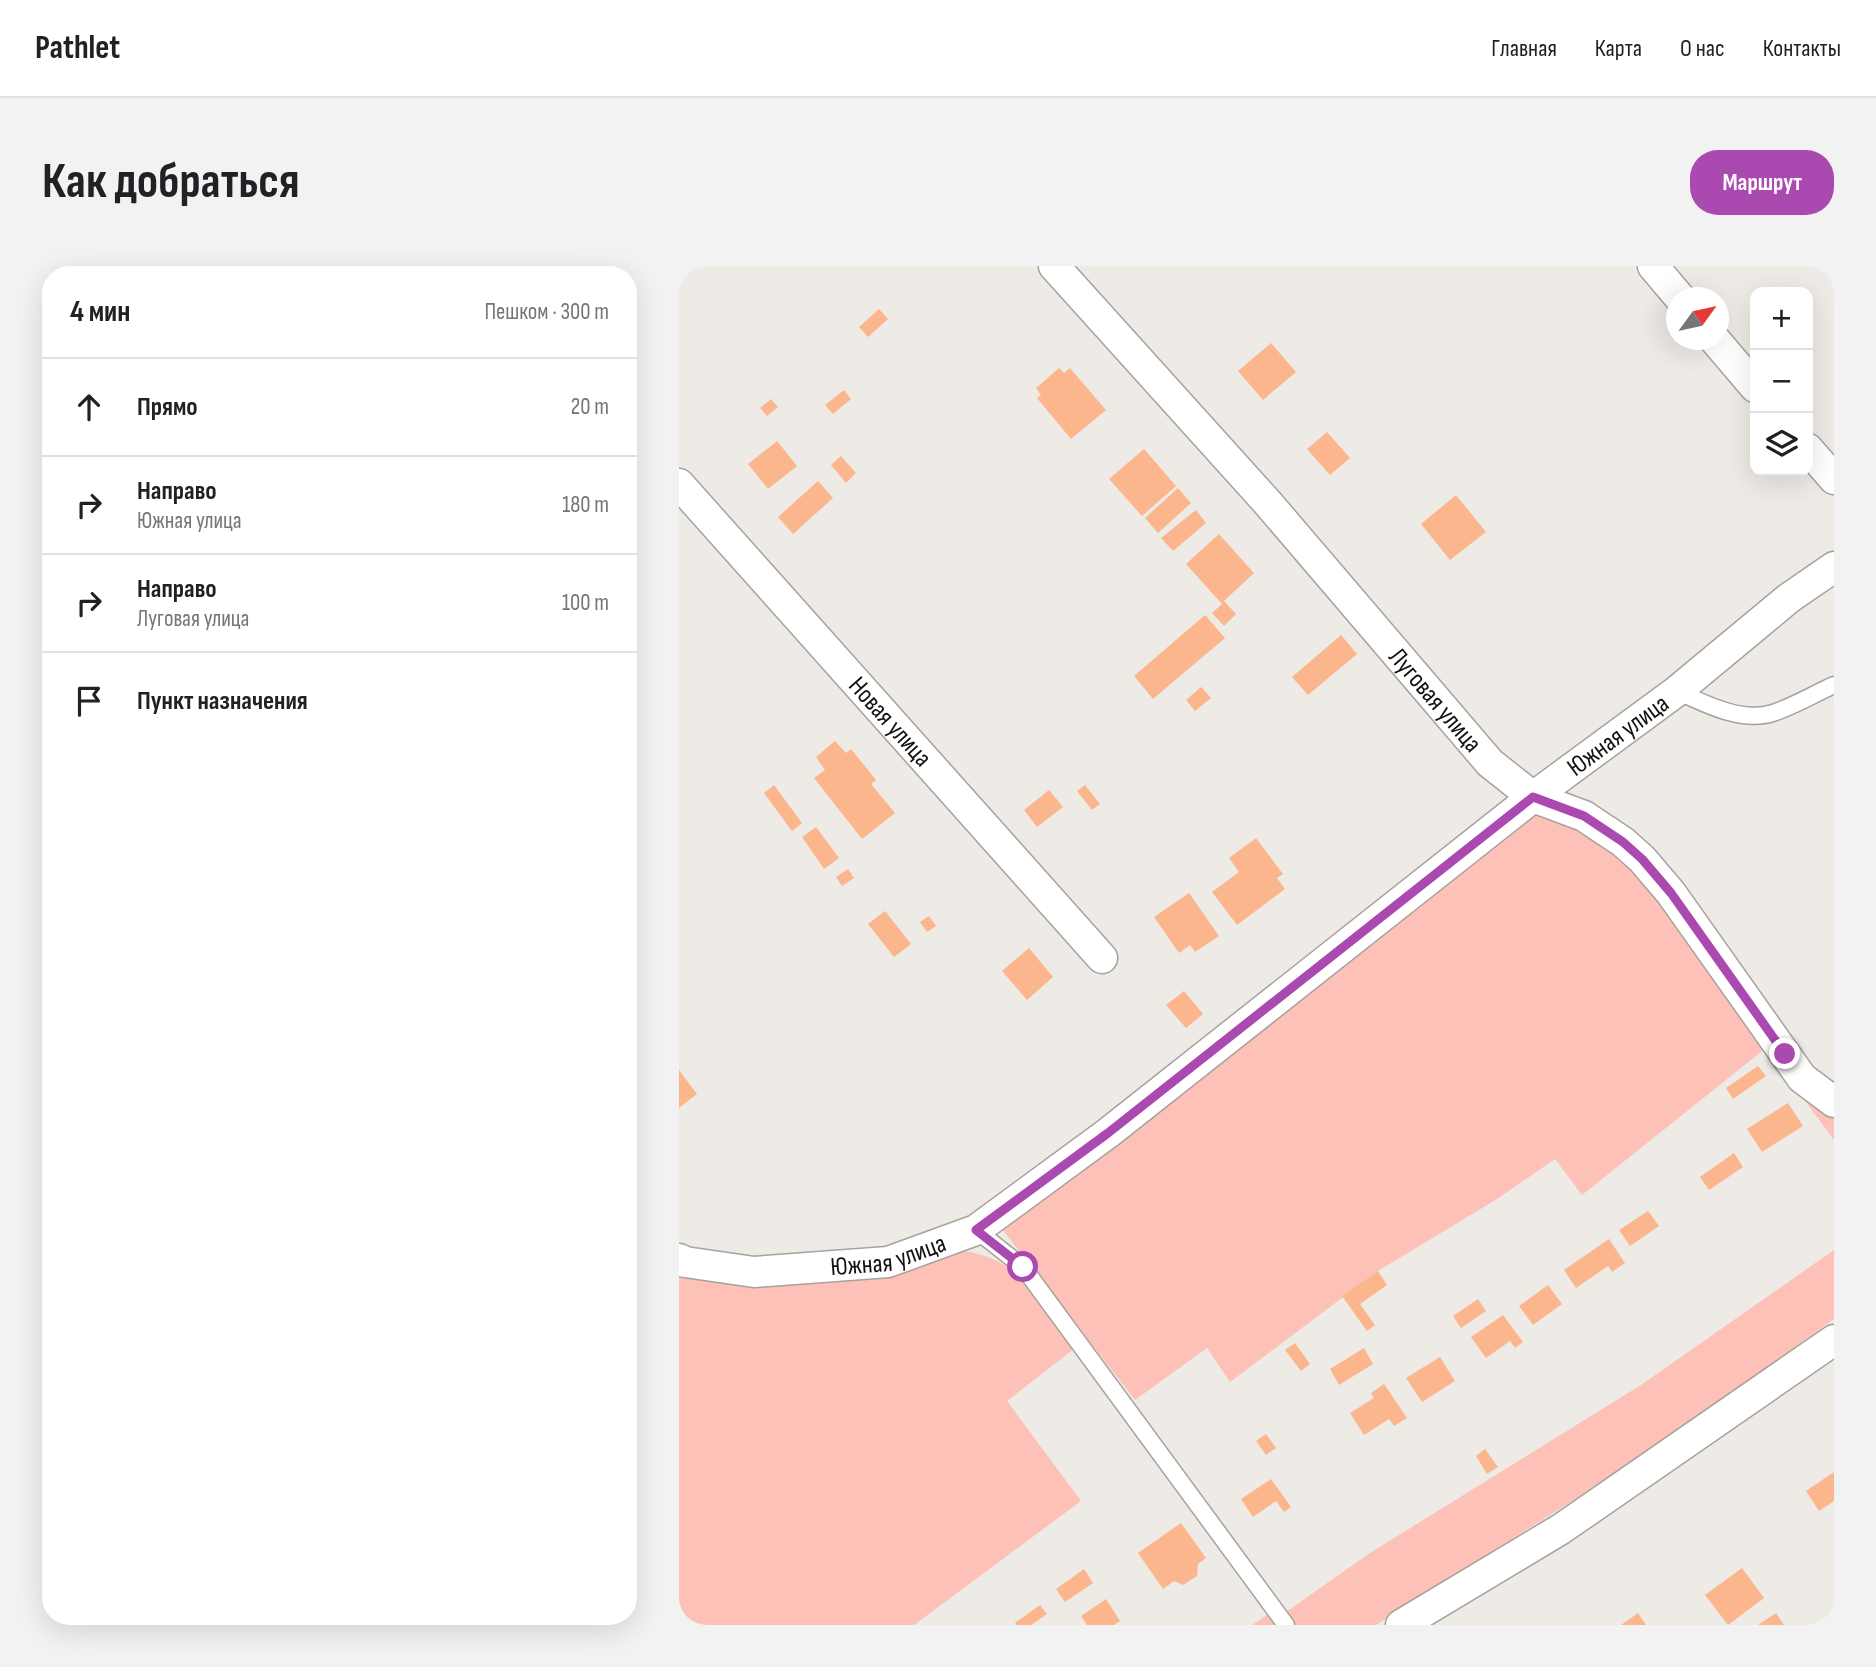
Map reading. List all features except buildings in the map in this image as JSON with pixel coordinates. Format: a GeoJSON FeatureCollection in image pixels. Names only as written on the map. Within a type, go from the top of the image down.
{"type":"FeatureCollection","features":[{"type":"Feature","properties":{"kind":"street","name":"Луговая улица"},"geometry":{"type":"LineString","coordinates":[[1054,266],[1267,502],[1490,763],[1533,797],[1584,816],[1623,842],[1642,859],[1671,893],[1802,1078],[1834,1102]]}},
{"type":"Feature","properties":{"kind":"street"},"geometry":{"type":"LineString","coordinates":[[1653,266],[1671,287]]}},
{"type":"Feature","properties":{"kind":"street"},"geometry":{"type":"LineString","coordinates":[[1724,350],[1750,381]]}},
{"type":"Feature","properties":{"kind":"street"},"geometry":{"type":"LineString","coordinates":[[1813,455],[1834,480]]}},
{"type":"Feature","properties":{"kind":"street","name":"Новая улица"},"geometry":{"type":"LineString","coordinates":[[679,484],[1102,958]]}},
{"type":"Feature","properties":{"kind":"street","name":"Южная улица"},"geometry":{"type":"LineString","coordinates":[[679,1259],[723,1269],[754,1272],[888,1262],[976,1230],[1108,1133],[1533,797],[1677,691],[1789,598],[1834,567]]}},
{"type":"Feature","properties":{"kind":"street"},"geometry":{"type":"LineString","coordinates":[[1401,1625],[1561,1529],[1834,1340]]}},
{"type":"Feature","properties":{"kind":"lane"},"geometry":{"type":"LineString","coordinates":[[1677,691],[1722,712],[1756,715],[1772,714],[1834,685]]}},
{"type":"Feature","properties":{"kind":"lane"},"geometry":{"type":"LineString","coordinates":[[976,1230],[1023,1267],[1286,1625]]}},
{"type":"Feature","properties":{"kind":"shaded area"},"geometry":{"type":"Polygon","coordinates":[[[1548,813],[1615,849],[1834,1111],[1834,1140],[1766,1048],[1582,1195],[1555,1159],[1497,1199],[1378,1271],[1230,1382],[1207,1348],[1135,1400],[1002,1229],[1392,917],[1522,818],[1548,813]]]}},
{"type":"Feature","properties":{"kind":"shaded area"},"geometry":{"type":"Polygon","coordinates":[[[958,1250],[989,1257],[1011,1270],[1041,1301],[1075,1348],[1007,1401],[1081,1501],[914,1625],[679,1625],[679,1269],[958,1250]]]}},
{"type":"Feature","properties":{"kind":"shaded area"},"geometry":{"type":"Polygon","coordinates":[[[1834,1250],[1834,1319],[1700,1416],[1572,1501],[1376,1625],[1252,1625],[1280,1606],[1286,1612],[1370,1553],[1641,1385],[1834,1250]]]}},
{"type":"Feature","properties":{"kind":"route"},"geometry":{"type":"LineString","coordinates":[[1023,1267],[976,1230],[1108,1133],[1533,797],[1584,816],[1623,842],[1642,859],[1671,893],[1785,1054]]}}]}
